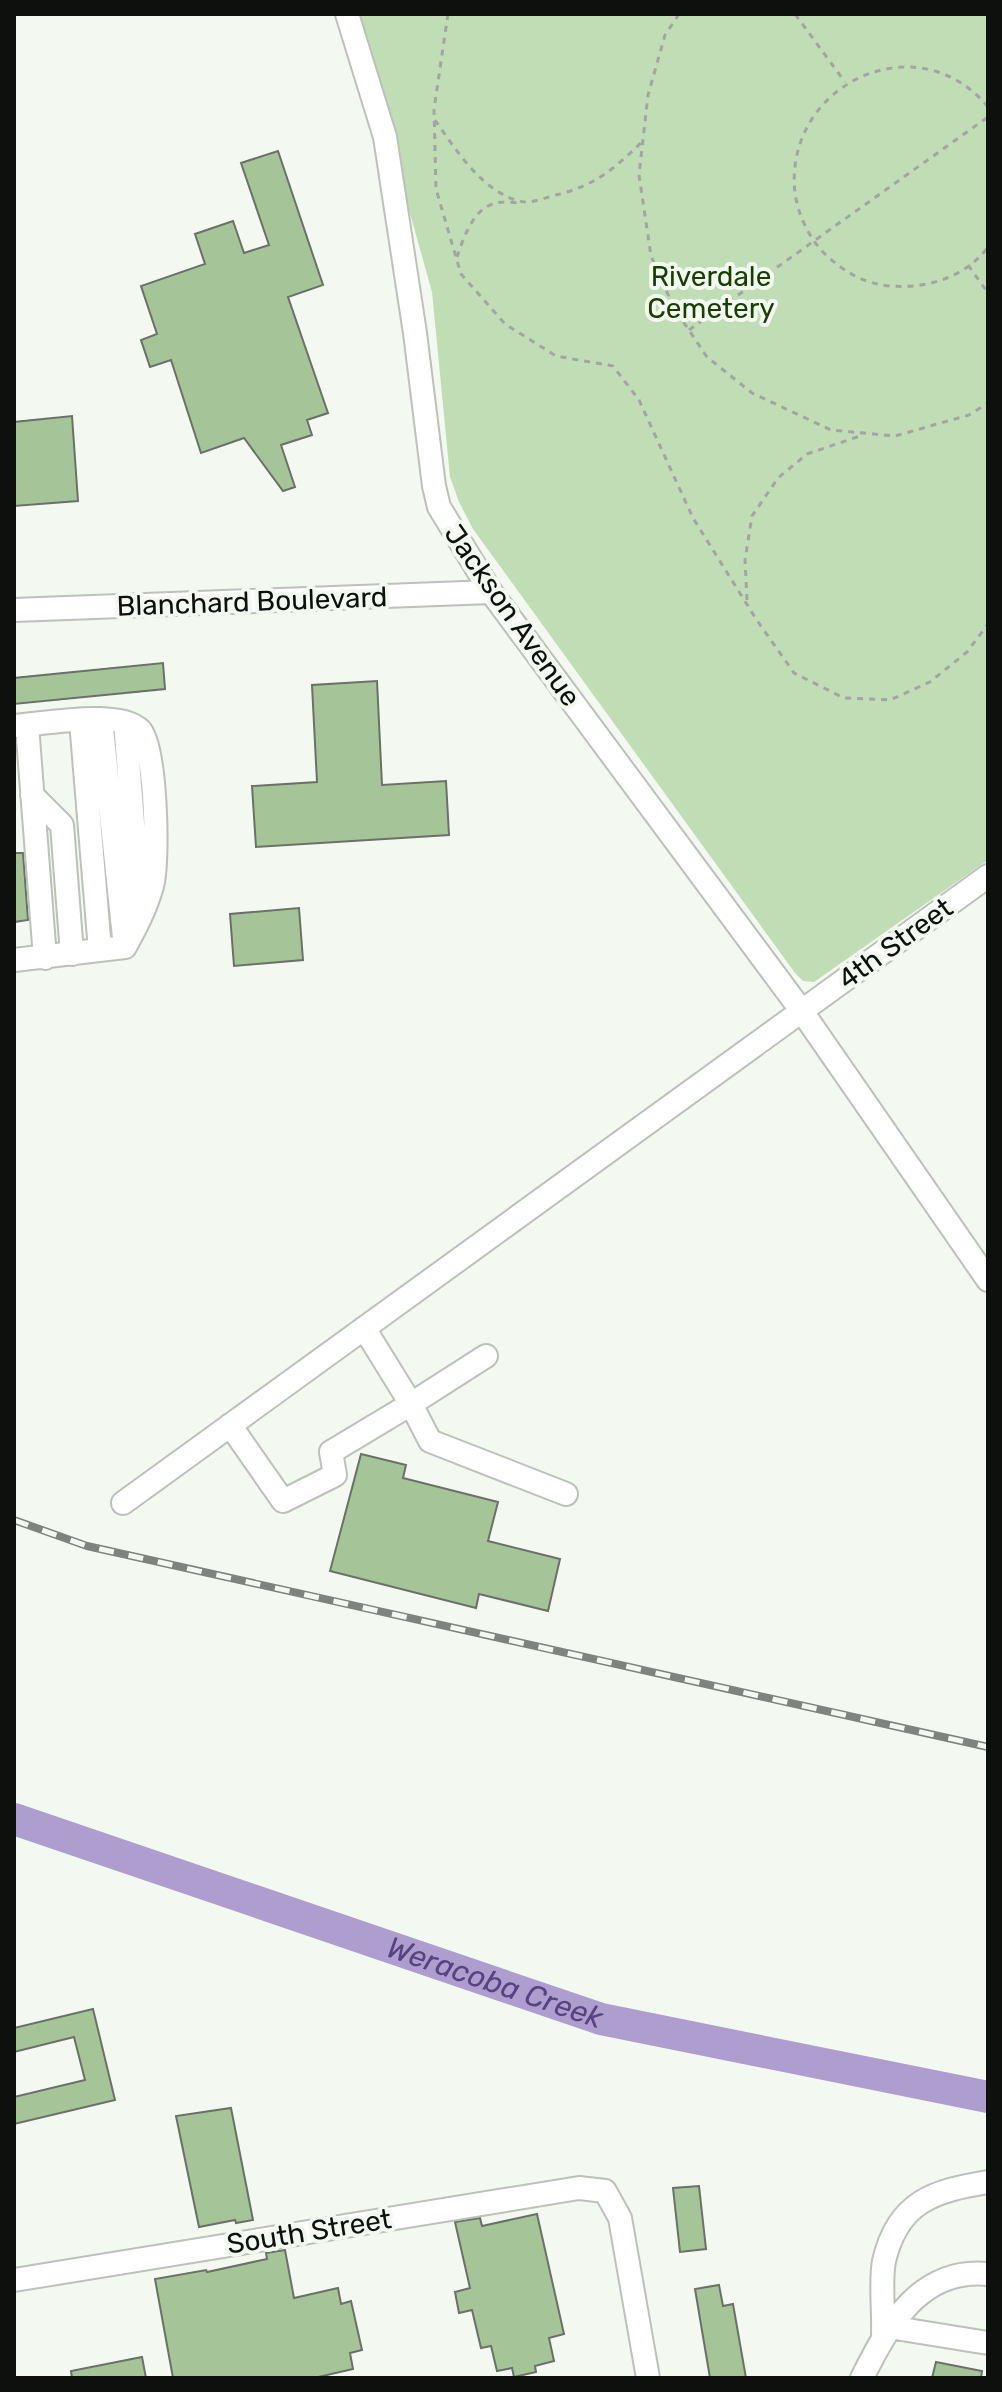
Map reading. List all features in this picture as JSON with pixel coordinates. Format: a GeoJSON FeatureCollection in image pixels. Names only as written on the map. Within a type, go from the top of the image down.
{"type":"FeatureCollection","features":[{"type":"Feature","properties":{"kind":"street","name":"Jackson Avenue"},"geometry":{"type":"LineString","coordinates":[[347,14],[385,137],[439,507],[491,592],[801,1010],[988,1280]]}},
{"type":"Feature","properties":{"kind":"street","name":"Blanchard Boulevard"},"geometry":{"type":"LineString","coordinates":[[14,610],[491,592]]}},
{"type":"Feature","properties":{"kind":"street"},"geometry":{"type":"LineString","coordinates":[[91,720],[125,947]]}},
{"type":"Feature","properties":{"kind":"street"},"geometry":{"type":"LineString","coordinates":[[91,720],[100,950]]}},
{"type":"Feature","properties":{"kind":"street"},"geometry":{"type":"LineString","coordinates":[[45,958],[32,795],[20,726],[91,720],[125,722],[140,730],[150,751],[157,847],[153,883],[141,919],[125,947]]}},
{"type":"Feature","properties":{"kind":"street"},"geometry":{"type":"LineString","coordinates":[[32,795],[62,825],[72,954]]}},
{"type":"Feature","properties":{"kind":"street","name":"4th Street"},"geometry":{"type":"LineString","coordinates":[[123,1503],[988,876]]}},
{"type":"Feature","properties":{"kind":"street"},"geometry":{"type":"LineString","coordinates":[[14,960],[125,947]]}},
{"type":"Feature","properties":{"kind":"street"},"geometry":{"type":"LineString","coordinates":[[364,1328],[430,1441],[566,1494]]}},
{"type":"Feature","properties":{"kind":"street"},"geometry":{"type":"LineString","coordinates":[[230,1425],[283,1501],[335,1475],[331,1452],[486,1356]]}},
{"type":"Feature","properties":{"kind":"street"},"geometry":{"type":"LineString","coordinates":[[886,2331],[884,2262],[897,2227],[915,2204],[948,2188],[988,2182]]}},
{"type":"Feature","properties":{"kind":"street","name":"South Street"},"geometry":{"type":"LineString","coordinates":[[14,2280],[579,2188],[605,2191],[620,2218],[648,2378]]}},
{"type":"Feature","properties":{"kind":"street"},"geometry":{"type":"LineString","coordinates":[[862,2378],[886,2331],[905,2305],[958,2273],[988,2274]]}},
{"type":"Feature","properties":{"kind":"street"},"geometry":{"type":"LineString","coordinates":[[886,2331],[988,2343]]}},
{"type":"Feature","properties":{"kind":"path"},"geometry":{"type":"LineString","coordinates":[[448,14],[435,120],[436,189],[461,274],[505,324],[556,356],[613,366],[639,400],[693,518],[794,673],[844,698],[890,700],[930,682],[967,652],[988,624]]}},
{"type":"Feature","properties":{"kind":"path"},"geometry":{"type":"LineString","coordinates":[[679,14],[665,35],[648,95],[639,175],[651,256],[674,308],[707,357],[752,393],[831,430],[895,436],[969,415],[988,403]]}},
{"type":"Feature","properties":{"kind":"path"},"geometry":{"type":"LineString","coordinates":[[795,14],[845,83]]}},
{"type":"Feature","properties":{"kind":"path"},"geometry":{"type":"LineString","coordinates":[[988,107],[978,94],[948,75],[913,67],[878,70],[845,83],[818,107],[800,137],[793,172],[797,207],[813,242],[840,268],[874,285],[912,288],[949,279],[980,257],[988,247]]}},
{"type":"Feature","properties":{"kind":"path"},"geometry":{"type":"LineString","coordinates":[[689,330],[988,117]]}},
{"type":"Feature","properties":{"kind":"path"},"geometry":{"type":"LineString","coordinates":[[435,120],[464,161],[499,192],[526,202]]}},
{"type":"Feature","properties":{"kind":"path"},"geometry":{"type":"LineString","coordinates":[[456,258],[464,235],[477,214],[495,203],[526,202],[580,188],[612,172],[642,142]]}},
{"type":"Feature","properties":{"kind":"path"},"geometry":{"type":"LineString","coordinates":[[968,265],[988,293]]}},
{"type":"Feature","properties":{"kind":"path"},"geometry":{"type":"LineString","coordinates":[[747,605],[745,560],[752,516],[778,478],[807,454],[867,433]]}},
{"type":"Feature","properties":{"kind":"green space","name":"Riverdale Cemetery"},"geometry":{"type":"Polygon","coordinates":[[[354,14],[988,14],[988,860],[814,982],[803,981],[795,973],[473,529],[459,502],[450,477],[432,292],[354,14]]]}},
{"type":"Feature","properties":{"kind":"building"},"geometry":{"type":"Polygon","coordinates":[[[278,151],[323,285],[288,297],[328,413],[307,420],[312,435],[281,445],[295,487],[283,491],[244,438],[201,453],[171,360],[150,367],[141,340],[157,334],[141,286],[205,264],[195,234],[233,221],[244,253],[269,245],[241,163],[278,151]]]}},
{"type":"Feature","properties":{"kind":"building"},"geometry":{"type":"Polygon","coordinates":[[[72,416],[78,501],[14,506],[14,422],[72,416]]]}},
{"type":"Feature","properties":{"kind":"building"},"geometry":{"type":"Polygon","coordinates":[[[163,663],[165,689],[14,704],[14,678],[163,663]]]}},
{"type":"Feature","properties":{"kind":"building"},"geometry":{"type":"Polygon","coordinates":[[[377,681],[382,785],[446,781],[449,835],[256,847],[252,786],[317,782],[312,685],[377,681]]]}},
{"type":"Feature","properties":{"kind":"building"},"geometry":{"type":"Polygon","coordinates":[[[14,853],[23,853],[28,920],[14,922],[14,853]]]}},
{"type":"Feature","properties":{"kind":"building"},"geometry":{"type":"Polygon","coordinates":[[[299,908],[303,960],[234,966],[230,914],[299,908]]]}},
{"type":"Feature","properties":{"kind":"building"},"geometry":{"type":"Polygon","coordinates":[[[361,1454],[406,1465],[403,1478],[498,1502],[488,1541],[560,1559],[548,1611],[479,1594],[476,1608],[330,1571],[361,1454]]]}},
{"type":"Feature","properties":{"kind":"building"},"geometry":{"type":"Polygon","coordinates":[[[93,2009],[115,2100],[14,2124],[14,2097],[85,2080],[74,2037],[14,2052],[14,2028],[93,2009]]]}},
{"type":"Feature","properties":{"kind":"building"},"geometry":{"type":"Polygon","coordinates":[[[231,2108],[253,2220],[199,2227],[176,2116],[231,2108]]]}},
{"type":"Feature","properties":{"kind":"building"},"geometry":{"type":"Polygon","coordinates":[[[699,2186],[706,2249],[680,2252],[673,2188],[699,2186]]]}},
{"type":"Feature","properties":{"kind":"building"},"geometry":{"type":"Polygon","coordinates":[[[537,2214],[564,2334],[549,2338],[554,2361],[535,2366],[536,2372],[514,2377],[512,2368],[497,2371],[491,2346],[481,2348],[472,2310],[459,2313],[455,2292],[470,2288],[455,2222],[480,2218],[482,2226],[537,2214]]]}},
{"type":"Feature","properties":{"kind":"building"},"geometry":{"type":"Polygon","coordinates":[[[285,2250],[294,2298],[338,2288],[341,2304],[351,2301],[362,2350],[350,2353],[353,2369],[314,2378],[173,2378],[155,2279],[267,2259],[266,2253],[285,2250]]]}},
{"type":"Feature","properties":{"kind":"building"},"geometry":{"type":"Polygon","coordinates":[[[719,2285],[723,2306],[733,2304],[746,2378],[710,2378],[695,2289],[719,2285]]]}},
{"type":"Feature","properties":{"kind":"building"},"geometry":{"type":"Polygon","coordinates":[[[142,2357],[146,2378],[72,2378],[71,2371],[142,2357]]]}},
{"type":"Feature","properties":{"kind":"building"},"geometry":{"type":"Polygon","coordinates":[[[936,2362],[982,2371],[981,2378],[932,2378],[936,2362]]]}},
{"type":"Feature","properties":{"kind":"waterway","name":"Weracoba Creek"},"geometry":{"type":"LineString","coordinates":[[14,1819],[601,2019],[988,2097]]}},
{"type":"Feature","properties":{"kind":"railway"},"geometry":{"type":"LineString","coordinates":[[14,1520],[87,1546],[988,1747]]}}]}
